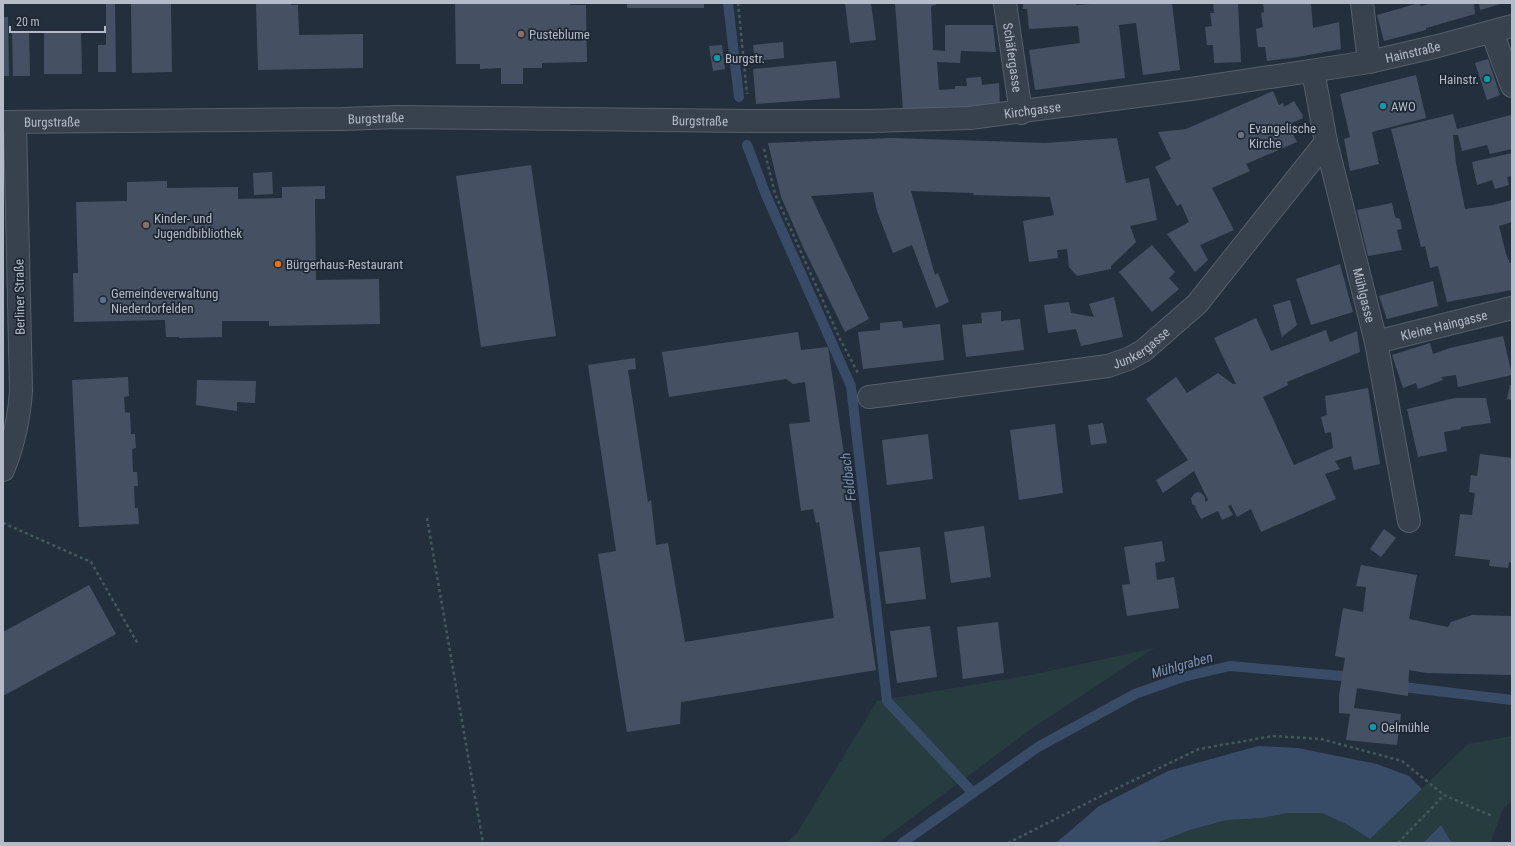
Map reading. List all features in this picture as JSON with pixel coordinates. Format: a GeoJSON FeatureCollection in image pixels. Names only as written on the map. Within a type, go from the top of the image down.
{"type":"FeatureCollection","features":[{"type":"Feature","properties":{"kind":"street","name":"Schäfergasse"},"geometry":{"type":"LineString","coordinates":[[1005,3],[1021,113]]}},
{"type":"Feature","properties":{"kind":"street"},"geometry":{"type":"LineString","coordinates":[[1362,3],[1369,62]]}},
{"type":"Feature","properties":{"kind":"street"},"geometry":{"type":"LineString","coordinates":[[1502,29],[1512,86]]}},
{"type":"Feature","properties":{"kind":"street","name":"Hainstraße"},"geometry":{"type":"LineString","coordinates":[[1312,71],[1369,62],[1502,29]]}},
{"type":"Feature","properties":{"kind":"street","name":"Kirchgasse"},"geometry":{"type":"LineString","coordinates":[[750,121],[870,121],[970,118],[1021,113],[1312,71]]}},
{"type":"Feature","properties":{"kind":"street","name":"Mühlgasse"},"geometry":{"type":"LineString","coordinates":[[1312,71],[1326,142],[1376,342],[1408,521]]}},
{"type":"Feature","properties":{"kind":"street","name":"Burgstraße"},"geometry":{"type":"LineString","coordinates":[[9,122],[343,119],[397,117],[750,121]]}},
{"type":"Feature","properties":{"kind":"street","name":"Berliner Straße"},"geometry":{"type":"LineString","coordinates":[[3,470],[17,431],[20,414],[21,391],[9,122]]}},
{"type":"Feature","properties":{"kind":"street","name":"Junkergasse"},"geometry":{"type":"LineString","coordinates":[[870,397],[1108,366],[1128,359],[1143,351],[1197,304],[1326,142]]}},
{"type":"Feature","properties":{"kind":"street","name":"Kleine Haingasse"},"geometry":{"type":"LineString","coordinates":[[1376,342],[1512,308]]}},
{"type":"Feature","properties":{"kind":"path"},"geometry":{"type":"LineString","coordinates":[[738,3],[750,121],[765,150],[776,194],[784,214],[840,338],[870,397]]}},
{"type":"Feature","properties":{"kind":"path"},"geometry":{"type":"LineString","coordinates":[[427,518],[483,843]]}},
{"type":"Feature","properties":{"kind":"path"},"geometry":{"type":"LineString","coordinates":[[3,523],[91,562],[138,644]]}},
{"type":"Feature","properties":{"kind":"path"},"geometry":{"type":"LineString","coordinates":[[1008,843],[1199,749],[1273,736],[1321,739],[1402,761],[1444,795],[1492,816]]}},
{"type":"Feature","properties":{"kind":"path"},"geometry":{"type":"LineString","coordinates":[[1398,843],[1444,795]]}},
{"type":"Feature","properties":{"kind":"green space"},"geometry":{"type":"Polygon","coordinates":[[[1154,648],[1031,729],[878,843],[786,843],[797,833],[877,701],[1031,675],[1154,648]]]}},
{"type":"Feature","properties":{"kind":"green space"},"geometry":{"type":"Polygon","coordinates":[[[1512,736],[1512,801],[1503,809],[1490,843],[1452,843],[1441,825],[1423,843],[1156,843],[1190,830],[1227,820],[1262,818],[1288,813],[1322,813],[1348,825],[1370,839],[1468,744],[1512,736]]]}},
{"type":"Feature","properties":{"kind":"water"},"geometry":{"type":"Polygon","coordinates":[[[1258,746],[1298,748],[1377,764],[1409,776],[1422,789],[1370,839],[1348,825],[1322,813],[1288,813],[1262,818],[1227,820],[1190,830],[1156,843],[1056,843],[1099,806],[1168,771],[1258,746]]]}},
{"type":"Feature","properties":{"kind":"water"},"geometry":{"type":"Polygon","coordinates":[[[1441,825],[1452,843],[1423,843],[1441,825]]]}},
{"type":"Feature","properties":{"kind":"building"},"geometry":{"type":"Polygon","coordinates":[[[106,3],[115,3],[116,72],[98,72],[98,45],[106,45],[106,3]]]}},
{"type":"Feature","properties":{"kind":"building"},"geometry":{"type":"Polygon","coordinates":[[[171,3],[172,72],[132,73],[131,4],[171,3]]]}},
{"type":"Feature","properties":{"kind":"building"},"geometry":{"type":"Polygon","coordinates":[[[291,3],[291,5],[298,5],[299,35],[363,34],[363,68],[258,70],[256,4],[291,3]]]}},
{"type":"Feature","properties":{"kind":"building","name":"Pusteblume"},"geometry":{"type":"Polygon","coordinates":[[[455,3],[570,3],[570,5],[586,5],[587,62],[542,63],[542,68],[523,68],[523,84],[501,84],[501,68],[480,69],[480,64],[456,64],[455,3]]]}},
{"type":"Feature","properties":{"kind":"building"},"geometry":{"type":"Polygon","coordinates":[[[627,3],[704,3],[704,8],[627,8],[627,3]]]}},
{"type":"Feature","properties":{"kind":"building"},"geometry":{"type":"Polygon","coordinates":[[[845,3],[871,3],[876,40],[850,43],[845,3]]]}},
{"type":"Feature","properties":{"kind":"building"},"geometry":{"type":"Polygon","coordinates":[[[895,3],[936,3],[936,5],[931,6],[933,50],[945,51],[945,25],[993,25],[996,52],[961,51],[960,63],[937,62],[939,90],[955,89],[955,86],[967,86],[966,78],[981,77],[982,85],[999,83],[1000,107],[940,111],[903,109],[895,3]]]}},
{"type":"Feature","properties":{"kind":"building"},"geometry":{"type":"Polygon","coordinates":[[[1023,3],[1076,3],[1076,5],[1105,3],[1172,3],[1180,70],[1143,75],[1136,23],[1119,25],[1125,78],[1035,90],[1029,50],[1080,43],[1078,26],[1029,29],[1027,9],[1023,9],[1023,3]]]}},
{"type":"Feature","properties":{"kind":"building"},"geometry":{"type":"Polygon","coordinates":[[[1213,3],[1238,3],[1241,62],[1214,63],[1213,45],[1207,45],[1205,27],[1212,26],[1210,13],[1214,13],[1213,3]]]}},
{"type":"Feature","properties":{"kind":"building"},"geometry":{"type":"Polygon","coordinates":[[[1263,3],[1311,3],[1313,28],[1339,22],[1341,49],[1267,61],[1265,47],[1258,47],[1256,29],[1263,27],[1261,13],[1264,12],[1263,3]]]}},
{"type":"Feature","properties":{"kind":"building"},"geometry":{"type":"Polygon","coordinates":[[[1419,3],[1421,6],[1432,3],[1474,3],[1475,14],[1426,28],[1426,30],[1384,41],[1377,15],[1419,3]]]}},
{"type":"Feature","properties":{"kind":"building"},"geometry":{"type":"Polygon","coordinates":[[[1479,3],[1504,3],[1480,10],[1479,3]]]}},
{"type":"Feature","properties":{"kind":"building"},"geometry":{"type":"Polygon","coordinates":[[[3,17],[8,17],[9,76],[3,76],[3,17]]]}},
{"type":"Feature","properties":{"kind":"building"},"geometry":{"type":"Polygon","coordinates":[[[12,31],[29,31],[30,76],[13,76],[12,31]]]}},
{"type":"Feature","properties":{"kind":"building"},"geometry":{"type":"Polygon","coordinates":[[[44,32],[81,32],[82,74],[44,74],[44,32]]]}},
{"type":"Feature","properties":{"kind":"building"},"geometry":{"type":"Polygon","coordinates":[[[783,42],[784,58],[755,61],[753,45],[783,42]]]}},
{"type":"Feature","properties":{"kind":"building","name":"Burgstr."},"geometry":{"type":"Polygon","coordinates":[[[722,45],[725,69],[713,71],[709,46],[722,45]]]}},
{"type":"Feature","properties":{"kind":"building","name":"Hainstr."},"geometry":{"type":"Polygon","coordinates":[[[1488,59],[1500,95],[1487,100],[1475,63],[1488,59]]]}},
{"type":"Feature","properties":{"kind":"building"},"geometry":{"type":"Polygon","coordinates":[[[836,61],[840,98],[756,104],[753,69],[836,61]]]}},
{"type":"Feature","properties":{"kind":"building","name":"AWO"},"geometry":{"type":"Polygon","coordinates":[[[1416,75],[1426,118],[1372,132],[1379,164],[1350,171],[1344,139],[1350,137],[1340,94],[1416,75]]]}},
{"type":"Feature","properties":{"kind":"building"},"geometry":{"type":"Polygon","coordinates":[[[1273,91],[1279,105],[1283,103],[1284,107],[1294,101],[1302,114],[1303,118],[1292,123],[1294,126],[1290,128],[1297,142],[1246,164],[1250,171],[1212,188],[1234,230],[1200,245],[1208,260],[1195,272],[1167,234],[1189,222],[1181,204],[1177,206],[1155,167],[1171,159],[1158,132],[1186,129],[1273,91]]]}},
{"type":"Feature","properties":{"kind":"building"},"geometry":{"type":"Polygon","coordinates":[[[1453,114],[1457,129],[1511,115],[1512,149],[1490,154],[1487,145],[1462,151],[1458,135],[1453,135],[1456,163],[1465,209],[1493,205],[1512,200],[1512,222],[1499,226],[1506,254],[1510,263],[1512,263],[1512,290],[1447,302],[1438,266],[1430,268],[1425,246],[1421,247],[1391,129],[1453,114]]]}},
{"type":"Feature","properties":{"kind":"building"},"geometry":{"type":"Polygon","coordinates":[[[892,138],[1045,143],[1117,138],[1126,183],[1149,178],[1157,220],[1130,226],[1136,242],[1111,266],[1111,269],[1077,276],[1069,267],[1067,249],[1057,250],[1058,258],[1029,262],[1023,221],[1054,215],[1050,197],[973,195],[974,193],[911,191],[935,275],[938,273],[949,302],[936,308],[912,245],[893,253],[877,211],[873,192],[811,196],[869,319],[845,332],[804,249],[781,197],[768,143],[892,138]]]}},
{"type":"Feature","properties":{"kind":"building"},"geometry":{"type":"Polygon","coordinates":[[[1512,153],[1512,176],[1507,177],[1509,185],[1495,189],[1492,180],[1477,185],[1472,162],[1512,153]]]}},
{"type":"Feature","properties":{"kind":"building"},"geometry":{"type":"Polygon","coordinates":[[[531,165],[556,336],[481,347],[456,176],[531,165]]]}},
{"type":"Feature","properties":{"kind":"building"},"geometry":{"type":"Polygon","coordinates":[[[272,172],[273,194],[254,195],[253,173],[272,172]]]}},
{"type":"Feature","properties":{"kind":"building"},"geometry":{"type":"Polygon","coordinates":[[[167,181],[167,188],[238,187],[238,199],[282,198],[282,187],[325,186],[325,199],[315,199],[316,280],[379,279],[380,324],[269,326],[269,321],[222,321],[222,337],[179,338],[166,337],[165,320],[74,322],[73,273],[78,273],[76,202],[127,201],[127,182],[167,181]]]}},
{"type":"Feature","properties":{"kind":"building"},"geometry":{"type":"Polygon","coordinates":[[[1392,203],[1395,217],[1400,219],[1402,229],[1397,230],[1402,250],[1368,256],[1357,210],[1392,203]]]}},
{"type":"Feature","properties":{"kind":"building"},"geometry":{"type":"Polygon","coordinates":[[[1152,245],[1175,272],[1169,278],[1179,289],[1152,312],[1119,272],[1152,245]]]}},
{"type":"Feature","properties":{"kind":"building"},"geometry":{"type":"Polygon","coordinates":[[[1340,264],[1353,312],[1311,325],[1296,279],[1340,264]]]}},
{"type":"Feature","properties":{"kind":"building"},"geometry":{"type":"Polygon","coordinates":[[[1433,281],[1438,306],[1387,319],[1379,296],[1433,281]]]}},
{"type":"Feature","properties":{"kind":"building"},"geometry":{"type":"Polygon","coordinates":[[[1114,297],[1123,337],[1081,346],[1076,329],[1048,333],[1044,305],[1069,302],[1071,313],[1094,317],[1089,304],[1114,297]]]}},
{"type":"Feature","properties":{"kind":"building"},"geometry":{"type":"Polygon","coordinates":[[[1290,300],[1297,325],[1282,337],[1273,305],[1290,300]]]}},
{"type":"Feature","properties":{"kind":"building"},"geometry":{"type":"Polygon","coordinates":[[[1001,311],[1001,321],[1020,319],[1024,350],[966,357],[962,325],[982,323],[981,313],[1001,311]]]}},
{"type":"Feature","properties":{"kind":"building"},"geometry":{"type":"Polygon","coordinates":[[[1256,318],[1271,351],[1326,330],[1330,342],[1357,331],[1360,352],[1287,382],[1288,385],[1263,397],[1294,465],[1333,448],[1331,432],[1325,433],[1321,417],[1327,415],[1325,396],[1368,388],[1380,464],[1354,470],[1351,456],[1335,461],[1340,469],[1325,474],[1336,499],[1261,532],[1251,509],[1237,517],[1231,505],[1228,506],[1233,515],[1222,520],[1218,511],[1201,519],[1195,507],[1197,507],[1192,504],[1191,498],[1198,492],[1205,497],[1205,502],[1208,500],[1194,471],[1163,493],[1156,480],[1188,460],[1146,399],[1176,377],[1187,393],[1218,373],[1233,384],[1236,384],[1214,338],[1256,318]]]}},
{"type":"Feature","properties":{"kind":"building"},"geometry":{"type":"Polygon","coordinates":[[[902,321],[903,328],[940,324],[944,360],[863,369],[858,332],[880,330],[880,323],[902,321]]]}},
{"type":"Feature","properties":{"kind":"building"},"geometry":{"type":"Polygon","coordinates":[[[798,332],[801,350],[828,347],[876,670],[681,702],[680,724],[627,732],[598,554],[616,551],[588,365],[635,358],[636,369],[628,370],[648,502],[651,500],[656,545],[668,543],[685,642],[834,618],[819,522],[816,523],[813,509],[801,511],[789,424],[810,422],[805,382],[793,384],[786,379],[669,397],[662,352],[798,332]]]}},
{"type":"Feature","properties":{"kind":"building"},"geometry":{"type":"Polygon","coordinates":[[[1503,336],[1512,375],[1458,387],[1456,375],[1441,377],[1443,380],[1418,389],[1416,383],[1403,388],[1392,355],[1430,343],[1433,354],[1450,348],[1503,336]]]}},
{"type":"Feature","properties":{"kind":"building"},"geometry":{"type":"Polygon","coordinates":[[[128,377],[129,396],[124,397],[125,412],[130,413],[131,434],[135,434],[136,448],[132,449],[133,472],[137,472],[138,486],[134,486],[135,508],[138,508],[139,524],[79,527],[72,380],[128,377]]]}},
{"type":"Feature","properties":{"kind":"building"},"geometry":{"type":"Polygon","coordinates":[[[197,380],[256,381],[255,403],[237,402],[237,411],[196,405],[197,380]]]}},
{"type":"Feature","properties":{"kind":"building"},"geometry":{"type":"Polygon","coordinates":[[[1510,385],[1512,385],[1512,400],[1507,399],[1510,385]]]}},
{"type":"Feature","properties":{"kind":"building"},"geometry":{"type":"Polygon","coordinates":[[[1455,398],[1486,398],[1491,423],[1461,427],[1461,429],[1444,432],[1447,451],[1418,457],[1407,409],[1455,398]]]}},
{"type":"Feature","properties":{"kind":"building"},"geometry":{"type":"Polygon","coordinates":[[[1103,423],[1107,443],[1091,445],[1088,425],[1103,423]]]}},
{"type":"Feature","properties":{"kind":"building"},"geometry":{"type":"Polygon","coordinates":[[[1055,424],[1063,493],[1019,500],[1010,430],[1055,424]]]}},
{"type":"Feature","properties":{"kind":"building"},"geometry":{"type":"Polygon","coordinates":[[[928,434],[933,479],[887,485],[882,440],[928,434]]]}},
{"type":"Feature","properties":{"kind":"building"},"geometry":{"type":"Polygon","coordinates":[[[1480,454],[1512,458],[1512,563],[1509,562],[1508,568],[1489,566],[1490,560],[1455,556],[1460,514],[1472,515],[1475,493],[1469,492],[1471,475],[1477,476],[1480,454]]]}},
{"type":"Feature","properties":{"kind":"building"},"geometry":{"type":"Polygon","coordinates":[[[984,526],[991,577],[951,583],[944,532],[984,526]]]}},
{"type":"Feature","properties":{"kind":"building"},"geometry":{"type":"Polygon","coordinates":[[[1384,529],[1396,538],[1381,557],[1370,549],[1384,529]]]}},
{"type":"Feature","properties":{"kind":"building"},"geometry":{"type":"Polygon","coordinates":[[[1162,541],[1165,561],[1155,563],[1157,580],[1174,577],[1179,608],[1127,616],[1122,585],[1130,584],[1124,547],[1162,541]]]}},
{"type":"Feature","properties":{"kind":"building"},"geometry":{"type":"Polygon","coordinates":[[[920,547],[926,599],[886,604],[879,552],[920,547]]]}},
{"type":"Feature","properties":{"kind":"building"},"geometry":{"type":"Polygon","coordinates":[[[1361,565],[1417,575],[1409,619],[1448,627],[1451,622],[1472,615],[1512,616],[1512,675],[1426,673],[1409,670],[1408,696],[1357,688],[1354,708],[1401,714],[1397,745],[1346,740],[1350,714],[1339,713],[1339,696],[1345,658],[1335,656],[1343,608],[1363,612],[1366,587],[1356,586],[1361,565]]]}},
{"type":"Feature","properties":{"kind":"building"},"geometry":{"type":"Polygon","coordinates":[[[89,585],[116,634],[3,696],[3,632],[89,585]]]}},
{"type":"Feature","properties":{"kind":"building"},"geometry":{"type":"Polygon","coordinates":[[[998,622],[1004,673],[963,679],[957,627],[998,622]]]}},
{"type":"Feature","properties":{"kind":"building"},"geometry":{"type":"Polygon","coordinates":[[[930,626],[937,677],[897,683],[890,631],[930,626]]]}},
{"type":"Feature","properties":{"kind":"waterway","name":"Feldbach"},"geometry":{"type":"LineString","coordinates":[[728,3],[739,97]]}},
{"type":"Feature","properties":{"kind":"waterway","name":"Feldbach"},"geometry":{"type":"LineString","coordinates":[[747,145],[766,195],[851,386],[887,701],[973,793]]}},
{"type":"Feature","properties":{"kind":"waterway","name":"Mühlgraben"},"geometry":{"type":"LineString","coordinates":[[902,843],[1038,747],[1135,694],[1183,677],[1230,666],[1355,678]]}},
{"type":"Feature","properties":{"kind":"waterway","name":"Mühlgraben"},"geometry":{"type":"LineString","coordinates":[[1395,686],[1512,700]]}},
{"type":"Feature","properties":{"kind":"place","name":"Pusteblume"},"geometry":{"type":"Point","coordinates":[521,34]}},
{"type":"Feature","properties":{"kind":"place","name":"Burgstr."},"geometry":{"type":"Point","coordinates":[717,58]}},
{"type":"Feature","properties":{"kind":"place","name":"Hainstr."},"geometry":{"type":"Point","coordinates":[1487,79]}},
{"type":"Feature","properties":{"kind":"place","name":"AWO"},"geometry":{"type":"Point","coordinates":[1383,106]}},
{"type":"Feature","properties":{"kind":"place","name":"Evangelische Kirche"},"geometry":{"type":"Point","coordinates":[1241,135]}},
{"type":"Feature","properties":{"kind":"place","name":"Kinder- und Jugendbibliothek"},"geometry":{"type":"Point","coordinates":[146,225]}},
{"type":"Feature","properties":{"kind":"place","name":"Bürgerhaus-Restaurant"},"geometry":{"type":"Point","coordinates":[278,264]}},
{"type":"Feature","properties":{"kind":"place","name":"Gemeindeverwaltung Niederdorfelden"},"geometry":{"type":"Point","coordinates":[103,300]}},
{"type":"Feature","properties":{"kind":"place","name":"Oelmühle"},"geometry":{"type":"Point","coordinates":[1373,727]}}]}
